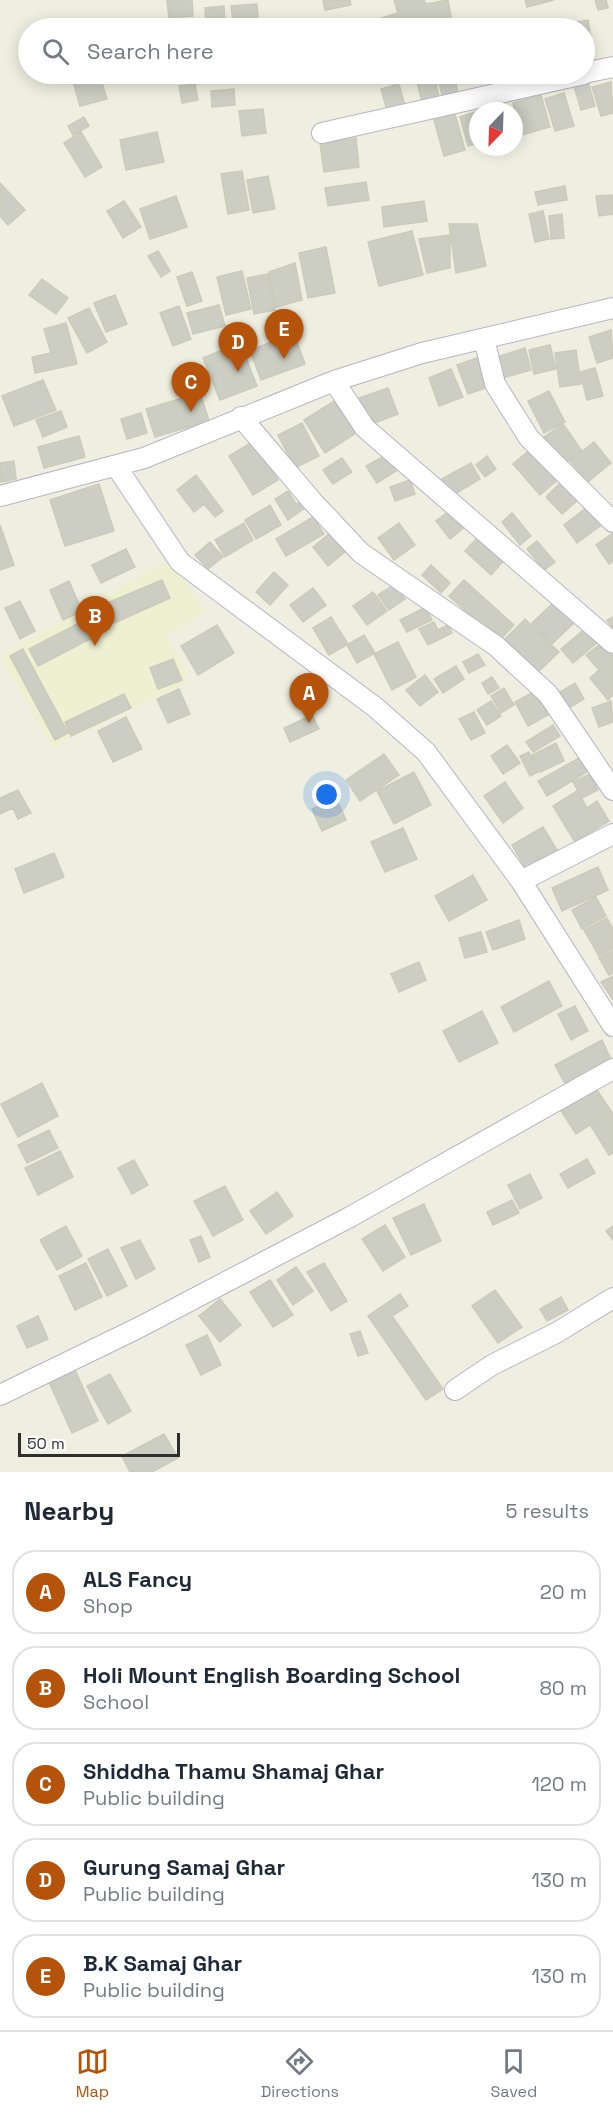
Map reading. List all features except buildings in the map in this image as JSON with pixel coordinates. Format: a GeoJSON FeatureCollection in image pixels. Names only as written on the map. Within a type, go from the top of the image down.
{"type":"FeatureCollection","features":[{"type":"Feature","properties":{"kind":"street"},"geometry":{"type":"LineString","coordinates":[[595,71],[613,67]]}},
{"type":"Feature","properties":{"kind":"street"},"geometry":{"type":"LineString","coordinates":[[322,133],[536,84]]}},
{"type":"Feature","properties":{"kind":"street"},"geometry":{"type":"LineString","coordinates":[[0,496],[144,458],[334,381],[422,352],[613,308]]}},
{"type":"Feature","properties":{"kind":"street"},"geometry":{"type":"LineString","coordinates":[[484,339],[495,384],[529,438],[613,522]]}},
{"type":"Feature","properties":{"kind":"street"},"geometry":{"type":"LineString","coordinates":[[334,381],[365,428],[613,643]]}},
{"type":"Feature","properties":{"kind":"street"},"geometry":{"type":"LineString","coordinates":[[241,417],[313,502],[361,553],[496,646],[548,694],[613,790]]}},
{"type":"Feature","properties":{"kind":"street"},"geometry":{"type":"LineString","coordinates":[[116,466],[180,562],[375,707],[426,752],[521,881],[613,1026]]}},
{"type":"Feature","properties":{"kind":"street"},"geometry":{"type":"LineString","coordinates":[[521,881],[613,834]]}},
{"type":"Feature","properties":{"kind":"street"},"geometry":{"type":"LineString","coordinates":[[0,1395],[138,1328],[350,1217],[613,1069]]}},
{"type":"Feature","properties":{"kind":"street"},"geometry":{"type":"LineString","coordinates":[[454,1390],[470,1382],[492,1365],[556,1333],[613,1298]]}},
{"type":"Feature","properties":{"kind":"shaded area"},"geometry":{"type":"Polygon","coordinates":[[[170,559],[206,612],[167,635],[187,672],[186,683],[52,748],[0,656],[170,559]]]}},
{"type":"Feature","properties":{"kind":"place","name":"B.K Samaj Ghar"},"geometry":{"type":"Point","coordinates":[284,359]}},
{"type":"Feature","properties":{"kind":"place","name":"Gurung Samaj Ghar"},"geometry":{"type":"Point","coordinates":[238,372]}},
{"type":"Feature","properties":{"kind":"place","name":"Shiddha Thamu Shamaj Ghar"},"geometry":{"type":"Point","coordinates":[191,412]}},
{"type":"Feature","properties":{"kind":"place","name":"Holi Mount English Boarding School"},"geometry":{"type":"Point","coordinates":[95,646]}},
{"type":"Feature","properties":{"kind":"place","name":"ALS Fancy"},"geometry":{"type":"Point","coordinates":[309,723]}}]}
